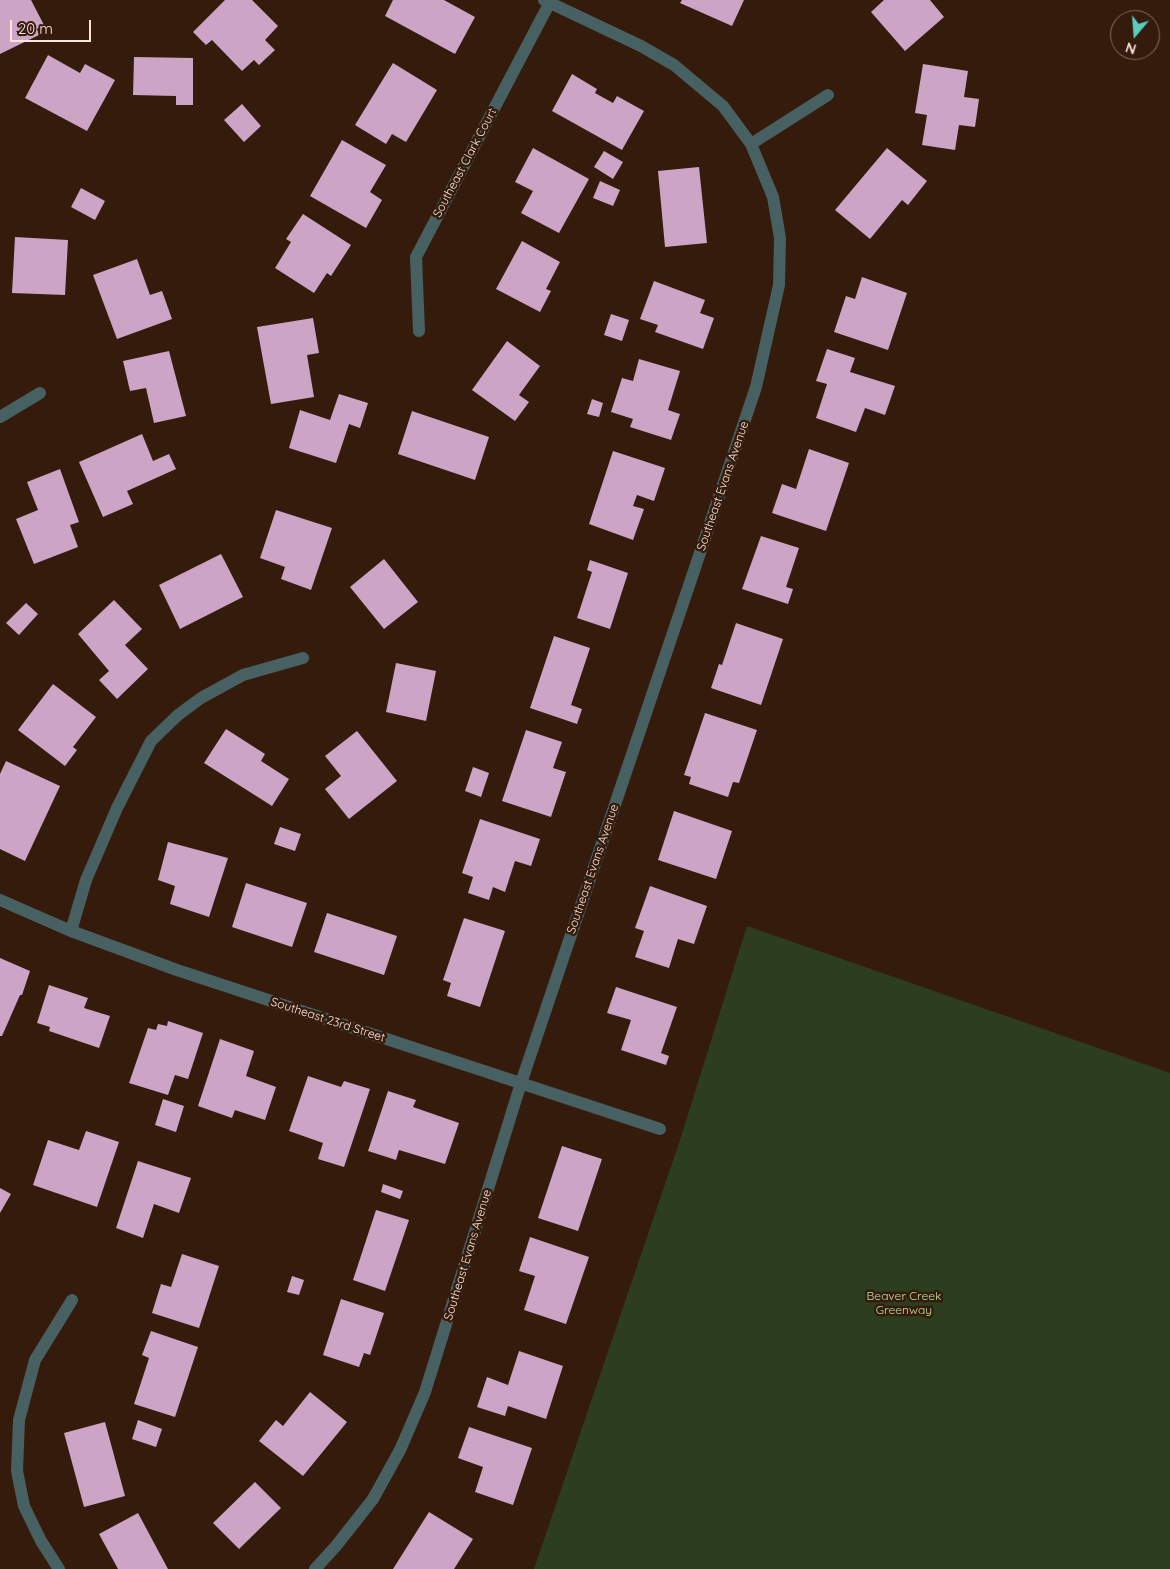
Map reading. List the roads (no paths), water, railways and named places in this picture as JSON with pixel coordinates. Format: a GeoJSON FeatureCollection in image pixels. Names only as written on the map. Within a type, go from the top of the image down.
{"type":"FeatureCollection","features":[{"type":"Feature","properties":{"kind":"street","name":"Southeast Evans Avenue"},"geometry":{"type":"LineString","coordinates":[[315,1569],[373,1499],[400,1450],[425,1392],[521,1083],[753,396],[772,323],[779,285],[780,238],[773,197],[752,144],[723,106],[674,65],[641,46],[546,2]]}},
{"type":"Feature","properties":{"kind":"street","name":"Southeast Clark Court"},"geometry":{"type":"LineString","coordinates":[[420,332],[416,257],[546,2]]}},
{"type":"Feature","properties":{"kind":"street"},"geometry":{"type":"LineString","coordinates":[[752,144],[828,95]]}},
{"type":"Feature","properties":{"kind":"street"},"geometry":{"type":"LineString","coordinates":[[0,417],[40,393]]}},
{"type":"Feature","properties":{"kind":"street"},"geometry":{"type":"LineString","coordinates":[[71,931],[86,880],[117,808],[151,742],[178,715],[201,698],[243,675],[303,658]]}},
{"type":"Feature","properties":{"kind":"street","name":"Southeast 23rd Street"},"geometry":{"type":"LineString","coordinates":[[0,900],[71,931],[177,970],[660,1129]]}},
{"type":"Feature","properties":{"kind":"street"},"geometry":{"type":"LineString","coordinates":[[59,1569],[41,1541],[24,1506],[17,1471],[19,1420],[35,1360],[72,1300]]}},
{"type":"Feature","properties":{"kind":"park label","name":"Beaver Creek Greenway"},"geometry":{"type":"Point","coordinates":[904,1303]}}]}
